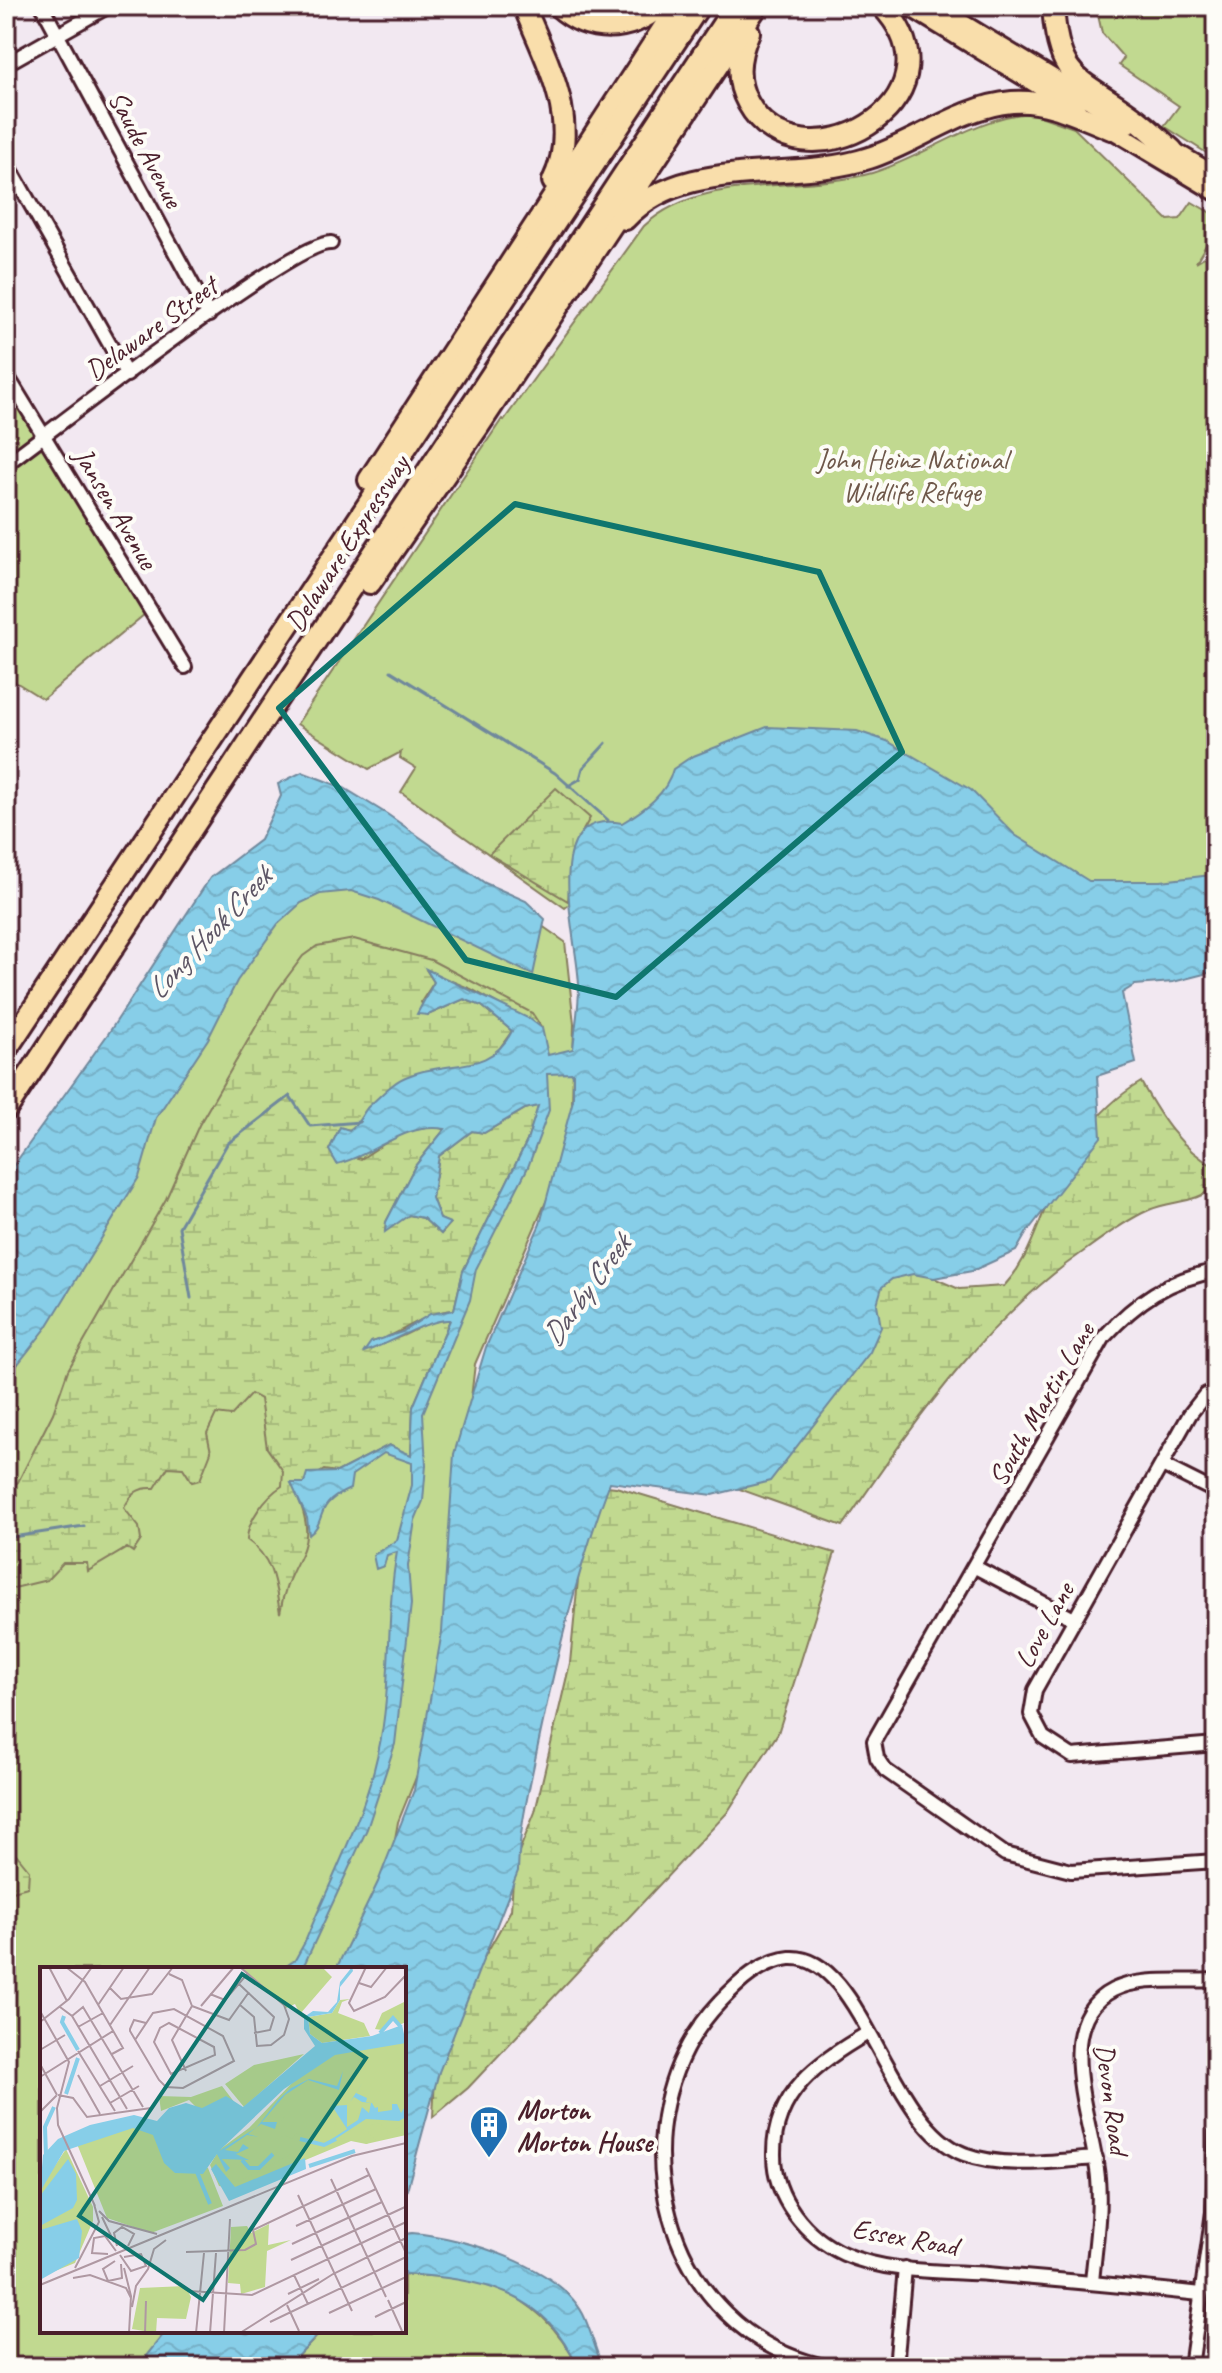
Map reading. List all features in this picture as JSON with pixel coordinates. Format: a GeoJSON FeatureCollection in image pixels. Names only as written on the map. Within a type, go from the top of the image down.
{"type":"FeatureCollection","features":[{"type":"Feature","properties":{"kind":"highway"},"geometry":{"type":"LineString","coordinates":[[524,6],[558,92],[565,127],[558,172],[527,235]]}},
{"type":"Feature","properties":{"kind":"highway"},"geometry":{"type":"LineString","coordinates":[[558,6],[580,21],[613,27],[637,21],[660,6]]}},
{"type":"Feature","properties":{"kind":"highway"},"geometry":{"type":"LineString","coordinates":[[255,673],[312,570],[678,6]]}},
{"type":"Feature","properties":{"kind":"highway","name":"Delaware Expressway"},"geometry":{"type":"LineString","coordinates":[[6,1050],[699,6]]}},
{"type":"Feature","properties":{"kind":"highway","name":"Delaware Expressway"},"geometry":{"type":"LineString","coordinates":[[6,1110],[735,6]]}},
{"type":"Feature","properties":{"kind":"highway"},"geometry":{"type":"LineString","coordinates":[[247,746],[400,541],[760,6]]}},
{"type":"Feature","properties":{"kind":"highway"},"geometry":{"type":"LineString","coordinates":[[760,6],[741,55],[739,78],[746,99],[758,117],[776,131],[819,140],[849,135],[869,126],[899,94],[907,75],[906,49],[899,28],[882,6]]}},
{"type":"Feature","properties":{"kind":"highway"},"geometry":{"type":"LineString","coordinates":[[1053,6],[1057,47],[1069,70],[1086,87],[1134,117],[1173,151]]}},
{"type":"Feature","properties":{"kind":"highway"},"geometry":{"type":"LineString","coordinates":[[575,281],[633,211],[676,184],[707,178],[816,171],[850,164],[887,152],[982,109],[1007,102],[1047,104],[1111,129]]}},
{"type":"Feature","properties":{"kind":"main road"},"geometry":{"type":"LineString","coordinates":[[908,6],[1216,192]]}},
{"type":"Feature","properties":{"kind":"main road"},"geometry":{"type":"LineString","coordinates":[[934,6],[1216,176]]}},
{"type":"Feature","properties":{"kind":"street","name":"Saude Avenue"},"geometry":{"type":"LineString","coordinates":[[42,6],[209,315]]}},
{"type":"Feature","properties":{"kind":"street"},"geometry":{"type":"LineString","coordinates":[[6,64],[109,6]]}},
{"type":"Feature","properties":{"kind":"street"},"geometry":{"type":"LineString","coordinates":[[6,161],[127,375]]}},
{"type":"Feature","properties":{"kind":"street","name":"Delaware Street"},"geometry":{"type":"LineString","coordinates":[[6,464],[209,315],[310,248],[331,243]]}},
{"type":"Feature","properties":{"kind":"street","name":"Jansen Avenue"},"geometry":{"type":"LineString","coordinates":[[6,374],[185,667]]}},
{"type":"Feature","properties":{"kind":"street","name":"South Martin Lane"},"geometry":{"type":"LineString","coordinates":[[1216,1271],[1192,1275],[1156,1291],[1104,1337],[975,1567],[878,1731],[874,1750],[885,1770],[1005,1854],[1026,1862],[1071,1871],[1216,1861]]}},
{"type":"Feature","properties":{"kind":"street","name":"Love Lane"},"geometry":{"type":"LineString","coordinates":[[1216,1389],[1197,1403],[1074,1619],[1035,1690],[1031,1705],[1037,1730],[1064,1754],[1081,1757],[1216,1744]]}},
{"type":"Feature","properties":{"kind":"street"},"geometry":{"type":"LineString","coordinates":[[1162,1465],[1216,1492]]}},
{"type":"Feature","properties":{"kind":"street"},"geometry":{"type":"LineString","coordinates":[[975,1567],[1074,1619]]}},
{"type":"Feature","properties":{"kind":"street"},"geometry":{"type":"LineString","coordinates":[[829,2367],[797,2357],[749,2331],[701,2282],[675,2233],[665,2203],[659,2138],[669,2087],[689,2042],[732,1989],[766,1964],[793,1958],[824,1967],[868,2033],[921,2124],[952,2147],[997,2161],[1096,2158]]}},
{"type":"Feature","properties":{"kind":"street","name":"Devon Road"},"geometry":{"type":"LineString","coordinates":[[1092,2282],[1098,2209],[1096,2158],[1077,2055],[1084,2022],[1111,1991],[1134,1985],[1216,1980]]}},
{"type":"Feature","properties":{"kind":"street","name":"Essex Road"},"geometry":{"type":"LineString","coordinates":[[868,2033],[823,2060],[792,2092],[778,2120],[774,2157],[785,2200],[810,2232],[846,2255],[905,2268],[1092,2282],[1200,2294]]}},
{"type":"Feature","properties":{"kind":"street"},"geometry":{"type":"LineString","coordinates":[[1191,2367],[1213,2212],[1216,2131]]}},
{"type":"Feature","properties":{"kind":"street"},"geometry":{"type":"LineString","coordinates":[[896,2367],[905,2268]]}},
{"type":"Feature","properties":{"kind":"highlighted area"},"geometry":{"type":"Polygon","coordinates":[[[515,504],[819,572],[902,752],[616,997],[466,960],[279,708],[515,504]]]}},
{"type":"Feature","properties":{"kind":"green space"},"geometry":{"type":"Polygon","coordinates":[[[1096,6],[1216,6],[1216,159],[1164,126],[1179,106],[1119,65],[1124,58],[1102,33],[1096,6]]]}},
{"type":"Feature","properties":{"kind":"green space","name":"John Heinz National Wildlife Refuge"},"geometry":{"type":"Polygon","coordinates":[[[1032,113],[1074,128],[1168,220],[1180,219],[1192,202],[1216,216],[1216,228],[1196,262],[1216,250],[1216,879],[1199,889],[572,902],[565,908],[401,792],[416,768],[400,758],[401,752],[369,769],[297,724],[502,419],[644,226],[668,209],[694,197],[872,173],[991,121],[1032,113]]]}},
{"type":"Feature","properties":{"kind":"green space"},"geometry":{"type":"Polygon","coordinates":[[[6,385],[145,614],[43,699],[6,676],[6,385]]]}},
{"type":"Feature","properties":{"kind":"green space"},"geometry":{"type":"Polygon","coordinates":[[[556,788],[590,818],[573,848],[568,901],[489,854],[556,788]]]}},
{"type":"Feature","properties":{"kind":"green space"},"geometry":{"type":"Polygon","coordinates":[[[412,835],[565,942],[574,1024],[572,1106],[559,1172],[475,1364],[470,1407],[480,1435],[419,1770],[398,1822],[392,1856],[359,1967],[40,1967],[40,2333],[175,2333],[147,2367],[6,2367],[6,1285],[277,910],[412,835]]]}},
{"type":"Feature","properties":{"kind":"green space"},"geometry":{"type":"Polygon","coordinates":[[[354,939],[431,960],[532,1013],[542,1028],[471,989],[427,971],[434,982],[421,1002],[428,1015],[464,999],[482,1006],[512,1031],[492,1059],[386,1091],[356,1127],[350,1130],[340,1128],[329,1150],[361,1159],[390,1140],[411,1131],[445,1129],[415,1166],[386,1222],[385,1230],[409,1215],[423,1218],[441,1234],[450,1224],[440,1219],[432,1198],[439,1156],[472,1131],[484,1133],[525,1109],[539,1105],[527,1141],[463,1271],[454,1310],[432,1315],[393,1335],[371,1342],[395,1339],[430,1323],[450,1320],[413,1407],[411,1456],[389,1445],[337,1472],[324,1470],[304,1483],[292,1483],[302,1507],[306,1539],[280,1613],[268,1563],[247,1540],[258,1510],[282,1486],[283,1471],[267,1448],[260,1399],[251,1394],[231,1416],[216,1414],[207,1433],[211,1452],[200,1480],[192,1482],[183,1468],[168,1467],[155,1488],[139,1490],[130,1498],[124,1508],[139,1527],[141,1540],[133,1552],[127,1548],[88,1571],[87,1563],[63,1563],[47,1580],[6,1590],[6,1491],[18,1482],[53,1413],[68,1370],[166,1199],[199,1125],[276,992],[303,956],[317,946],[354,939]]]}},
{"type":"Feature","properties":{"kind":"green space"},"geometry":{"type":"Polygon","coordinates":[[[1141,1082],[1172,1131],[1191,1151],[1216,1168],[1216,1185],[1201,1196],[1149,1210],[1125,1223],[1050,1277],[1015,1308],[924,1412],[843,1526],[605,1441],[890,1259],[959,1289],[1004,1286],[1033,1240],[1062,1171],[1082,1137],[1108,1107],[1141,1082]]]}},
{"type":"Feature","properties":{"kind":"green space"},"geometry":{"type":"Polygon","coordinates":[[[598,1485],[616,1487],[835,1553],[778,1733],[727,1813],[468,2088],[433,2117],[435,2076],[473,1977],[511,1910],[514,1864],[535,1812],[570,1663],[579,1569],[598,1485]]]}},
{"type":"Feature","properties":{"kind":"green space"},"geometry":{"type":"Polygon","coordinates":[[[17,1855],[29,1870],[28,1887],[9,1892],[6,1856],[17,1855]]]}},
{"type":"Feature","properties":{"kind":"green space"},"geometry":{"type":"Polygon","coordinates":[[[406,2274],[470,2280],[504,2291],[531,2307],[553,2328],[577,2367],[288,2367],[320,2333],[406,2333],[406,2274]]]}},
{"type":"Feature","properties":{"kind":"water","name":"Darby Creek"},"geometry":{"type":"Polygon","coordinates":[[[767,727],[857,731],[887,741],[971,790],[1015,835],[1089,881],[1161,881],[1211,875],[1216,871],[1216,971],[1173,982],[1135,985],[1122,993],[1136,1063],[1097,1076],[1101,1137],[1027,1232],[1016,1251],[972,1271],[934,1278],[913,1274],[892,1279],[882,1287],[877,1304],[881,1327],[870,1352],[770,1481],[713,1495],[610,1482],[577,1581],[560,1648],[525,1810],[518,1871],[439,2072],[406,2193],[406,1967],[337,1967],[378,1882],[414,1790],[442,1632],[454,1454],[486,1347],[540,1224],[573,1100],[573,1073],[547,1074],[549,1110],[528,1167],[476,1269],[470,1300],[423,1413],[426,1465],[423,1501],[415,1520],[408,1566],[411,1604],[395,1744],[367,1829],[305,1963],[300,1967],[285,1967],[295,1960],[305,1942],[372,1777],[386,1703],[397,1552],[387,1555],[384,1566],[376,1569],[373,1555],[397,1540],[412,1485],[412,1463],[384,1453],[352,1475],[350,1489],[330,1501],[315,1530],[309,1535],[307,1518],[291,1483],[304,1483],[307,1473],[337,1472],[389,1445],[411,1455],[413,1407],[450,1320],[420,1327],[364,1352],[371,1342],[402,1332],[430,1314],[454,1310],[463,1271],[527,1141],[538,1106],[525,1109],[484,1133],[472,1131],[439,1156],[432,1198],[440,1219],[450,1223],[441,1234],[423,1218],[409,1215],[385,1232],[386,1222],[415,1166],[445,1129],[416,1130],[337,1164],[329,1150],[340,1127],[353,1128],[369,1106],[397,1082],[423,1071],[480,1061],[503,1045],[512,1031],[482,1006],[464,999],[428,1015],[417,1014],[434,982],[426,969],[530,1019],[542,1028],[548,1055],[573,1049],[579,987],[568,882],[571,856],[579,836],[595,824],[622,823],[638,813],[660,794],[673,769],[691,757],[767,727]]]}},
{"type":"Feature","properties":{"kind":"water","name":"Long Hook Creek"},"geometry":{"type":"Polygon","coordinates":[[[302,772],[344,788],[387,814],[485,883],[526,901],[545,919],[533,975],[379,900],[351,891],[320,894],[301,903],[278,924],[237,981],[208,1039],[156,1118],[139,1177],[47,1327],[6,1379],[6,1176],[108,1034],[210,878],[260,840],[281,796],[278,784],[302,772]]]}},
{"type":"Feature","properties":{"kind":"water"},"geometry":{"type":"Polygon","coordinates":[[[406,2234],[457,2240],[482,2247],[531,2268],[552,2281],[583,2314],[603,2367],[577,2367],[564,2341],[547,2321],[528,2305],[507,2294],[484,2285],[406,2274],[406,2234]]]}},
{"type":"Feature","properties":{"kind":"water"},"geometry":{"type":"Polygon","coordinates":[[[164,2333],[320,2333],[288,2367],[137,2367],[164,2333]]]}},
{"type":"Feature","properties":{"kind":"waterway"},"geometry":{"type":"LineString","coordinates":[[391,671],[555,773],[608,820]]}},
{"type":"Feature","properties":{"kind":"waterway"},"geometry":{"type":"LineString","coordinates":[[568,786],[580,779],[583,768],[606,743]]}},
{"type":"Feature","properties":{"kind":"waterway"},"geometry":{"type":"LineString","coordinates":[[191,1298],[179,1227],[227,1144],[290,1096],[310,1126],[360,1122]]}},
{"type":"Feature","properties":{"kind":"waterway"},"geometry":{"type":"LineString","coordinates":[[6,1538],[84,1526]]}},
{"type":"Feature","properties":{"kind":"place","name":"Morton Morton House"},"geometry":{"type":"Point","coordinates":[489,2159]}}]}
